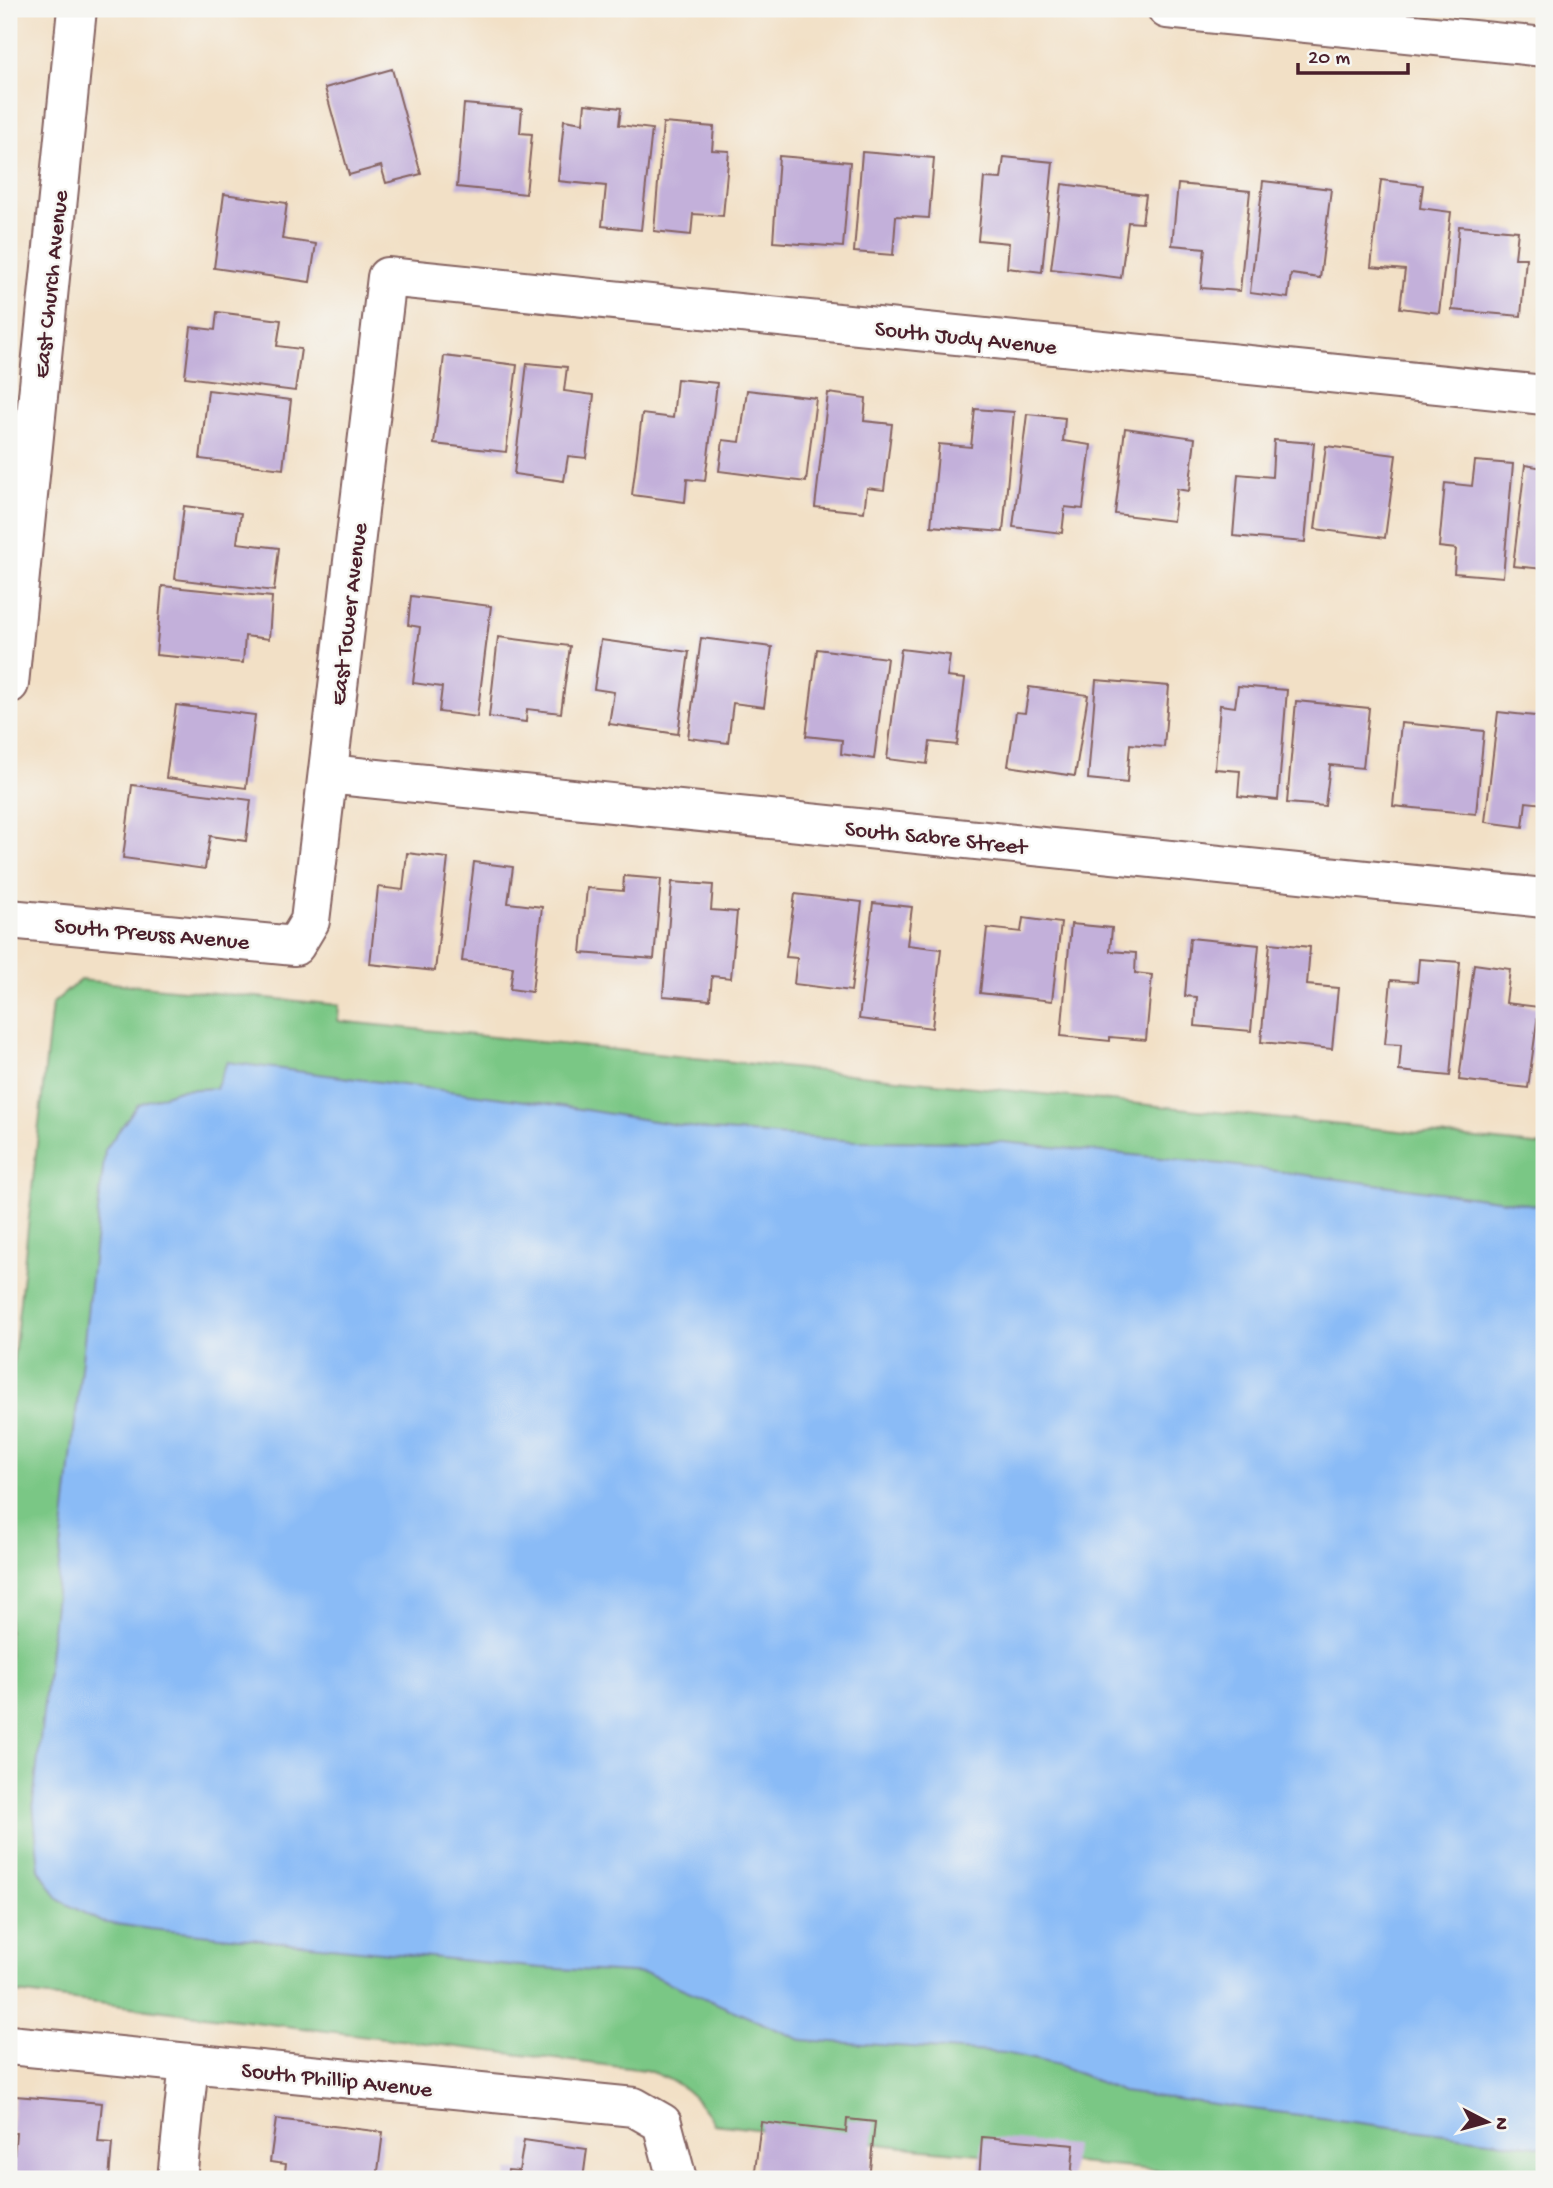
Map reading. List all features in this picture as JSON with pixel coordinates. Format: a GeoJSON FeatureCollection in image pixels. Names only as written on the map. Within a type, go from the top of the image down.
{"type":"FeatureCollection","features":[{"type":"Feature","properties":{"kind":"street","name":"East Church Avenue"},"geometry":{"type":"LineString","coordinates":[[10,667],[77,9]]}},
{"type":"Feature","properties":{"kind":"street"},"geometry":{"type":"LineString","coordinates":[[1167,9],[1544,47]]}},
{"type":"Feature","properties":{"kind":"street","name":"South Judy Avenue"},"geometry":{"type":"LineString","coordinates":[[387,278],[1544,395]]}},
{"type":"Feature","properties":{"kind":"street","name":"East Tower Avenue"},"geometry":{"type":"LineString","coordinates":[[295,946],[310,921],[387,278]]}},
{"type":"Feature","properties":{"kind":"street","name":"South Sabre Street"},"geometry":{"type":"LineString","coordinates":[[328,774],[1544,898]]}},
{"type":"Feature","properties":{"kind":"street","name":"South Preuss Avenue"},"geometry":{"type":"LineString","coordinates":[[9,919],[295,946]]}},
{"type":"Feature","properties":{"kind":"street","name":"South Phillip Avenue"},"geometry":{"type":"LineString","coordinates":[[9,2045],[634,2107],[662,2123],[677,2179]]}},
{"type":"Feature","properties":{"kind":"street"},"geometry":{"type":"LineString","coordinates":[[177,2179],[189,2063]]}},
{"type":"Feature","properties":{"kind":"green space"},"geometry":{"type":"Polygon","coordinates":[[[80,980],[339,1005],[338,1021],[1544,1146],[1544,2179],[1254,2179],[913,2148],[714,2124],[693,2096],[677,2084],[645,2070],[9,1992],[9,1403],[52,1004],[80,980]]]}},
{"type":"Feature","properties":{"kind":"water"},"geometry":{"type":"Polygon","coordinates":[[[227,1062],[549,1104],[709,1130],[855,1141],[1003,1142],[1222,1164],[1544,1206],[1544,2147],[1122,2092],[1059,2065],[1005,2053],[801,2040],[649,1974],[540,1968],[150,1929],[101,1922],[59,1900],[39,1869],[33,1803],[105,1150],[138,1104],[179,1090],[216,1088],[227,1062]]]}},
{"type":"Feature","properties":{"kind":"building"},"geometry":{"type":"Polygon","coordinates":[[[392,69],[421,174],[386,183],[381,166],[349,175],[325,88],[392,69]]]}},
{"type":"Feature","properties":{"kind":"building"},"geometry":{"type":"Polygon","coordinates":[[[464,104],[522,109],[520,133],[532,134],[526,194],[457,187],[464,104]]]}},
{"type":"Feature","properties":{"kind":"building"},"geometry":{"type":"Polygon","coordinates":[[[585,104],[621,108],[619,125],[652,129],[641,230],[602,226],[606,186],[558,181],[564,120],[583,123],[585,104]]]}},
{"type":"Feature","properties":{"kind":"building"},"geometry":{"type":"Polygon","coordinates":[[[663,123],[714,127],[712,150],[729,151],[723,216],[693,214],[691,235],[654,231],[663,123]]]}},
{"type":"Feature","properties":{"kind":"building"},"geometry":{"type":"Polygon","coordinates":[[[862,152],[934,158],[929,218],[896,216],[893,255],[854,252],[862,152]]]}},
{"type":"Feature","properties":{"kind":"building"},"geometry":{"type":"Polygon","coordinates":[[[779,156],[850,162],[843,247],[773,242],[779,156]]]}},
{"type":"Feature","properties":{"kind":"building"},"geometry":{"type":"Polygon","coordinates":[[[1004,157],[1053,162],[1042,272],[1007,268],[1009,243],[978,240],[984,178],[1001,179],[1004,157]]]}},
{"type":"Feature","properties":{"kind":"building"},"geometry":{"type":"Polygon","coordinates":[[[1381,180],[1423,185],[1420,208],[1451,212],[1439,313],[1400,308],[1405,270],[1371,267],[1381,180]]]}},
{"type":"Feature","properties":{"kind":"building"},"geometry":{"type":"Polygon","coordinates":[[[1263,181],[1331,189],[1320,278],[1291,274],[1288,298],[1250,293],[1263,181]]]}},
{"type":"Feature","properties":{"kind":"building"},"geometry":{"type":"Polygon","coordinates":[[[1062,184],[1146,195],[1142,223],[1128,222],[1121,278],[1051,269],[1062,184]]]}},
{"type":"Feature","properties":{"kind":"building"},"geometry":{"type":"Polygon","coordinates":[[[1178,184],[1250,191],[1240,291],[1201,288],[1205,248],[1172,245],[1178,184]]]}},
{"type":"Feature","properties":{"kind":"building"},"geometry":{"type":"Polygon","coordinates":[[[224,194],[287,203],[282,239],[316,244],[310,282],[214,268],[224,194]]]}},
{"type":"Feature","properties":{"kind":"building"},"geometry":{"type":"Polygon","coordinates":[[[1459,226],[1518,231],[1515,258],[1526,258],[1521,316],[1452,310],[1459,226]]]}},
{"type":"Feature","properties":{"kind":"building"},"geometry":{"type":"Polygon","coordinates":[[[217,312],[281,320],[277,346],[301,349],[295,391],[185,377],[191,327],[215,330],[217,312]]]}},
{"type":"Feature","properties":{"kind":"building"},"geometry":{"type":"Polygon","coordinates":[[[444,356],[517,365],[506,452],[434,444],[444,356]]]}},
{"type":"Feature","properties":{"kind":"building"},"geometry":{"type":"Polygon","coordinates":[[[527,363],[567,367],[564,391],[594,395],[586,458],[568,456],[564,481],[514,474],[527,363]]]}},
{"type":"Feature","properties":{"kind":"building"},"geometry":{"type":"Polygon","coordinates":[[[677,379],[717,383],[705,481],[687,479],[685,502],[632,495],[642,414],[673,418],[677,379]]]}},
{"type":"Feature","properties":{"kind":"building"},"geometry":{"type":"Polygon","coordinates":[[[208,390],[291,400],[283,469],[200,459],[208,390]]]}},
{"type":"Feature","properties":{"kind":"building"},"geometry":{"type":"Polygon","coordinates":[[[747,390],[816,398],[806,482],[719,471],[723,440],[740,442],[747,390]]]}},
{"type":"Feature","properties":{"kind":"building"},"geometry":{"type":"Polygon","coordinates":[[[828,393],[866,398],[864,421],[892,424],[884,490],[867,488],[864,512],[815,507],[828,393]]]}},
{"type":"Feature","properties":{"kind":"building"},"geometry":{"type":"Polygon","coordinates":[[[975,409],[1014,412],[1003,532],[931,526],[939,444],[971,447],[975,409]]]}},
{"type":"Feature","properties":{"kind":"building"},"geometry":{"type":"Polygon","coordinates":[[[1027,414],[1065,418],[1063,441],[1091,445],[1083,509],[1065,507],[1062,533],[1013,527],[1027,414]]]}},
{"type":"Feature","properties":{"kind":"building"},"geometry":{"type":"Polygon","coordinates":[[[1125,428],[1195,438],[1189,491],[1177,489],[1173,521],[1115,514],[1125,428]]]}},
{"type":"Feature","properties":{"kind":"building"},"geometry":{"type":"Polygon","coordinates":[[[1274,440],[1314,443],[1305,542],[1233,536],[1238,474],[1272,477],[1274,440]]]}},
{"type":"Feature","properties":{"kind":"building"},"geometry":{"type":"Polygon","coordinates":[[[1326,446],[1396,455],[1385,538],[1315,529],[1326,446]]]}},
{"type":"Feature","properties":{"kind":"building"},"geometry":{"type":"Polygon","coordinates":[[[1475,461],[1513,464],[1503,577],[1454,573],[1456,549],[1439,547],[1445,483],[1472,486],[1475,461]]]}},
{"type":"Feature","properties":{"kind":"building"},"geometry":{"type":"Polygon","coordinates":[[[1525,465],[1544,468],[1544,569],[1513,566],[1525,465]]]}},
{"type":"Feature","properties":{"kind":"building"},"geometry":{"type":"Polygon","coordinates":[[[184,506],[241,513],[237,543],[279,548],[274,591],[175,579],[184,506]]]}},
{"type":"Feature","properties":{"kind":"building"},"geometry":{"type":"Polygon","coordinates":[[[162,586],[272,597],[269,639],[245,636],[243,663],[156,655],[162,586]]]}},
{"type":"Feature","properties":{"kind":"building"},"geometry":{"type":"Polygon","coordinates":[[[411,596],[491,606],[477,717],[439,712],[442,687],[413,683],[420,627],[408,625],[411,596]]]}},
{"type":"Feature","properties":{"kind":"building"},"geometry":{"type":"Polygon","coordinates":[[[498,637],[570,646],[561,713],[527,709],[526,722],[489,717],[498,637]]]}},
{"type":"Feature","properties":{"kind":"building"},"geometry":{"type":"Polygon","coordinates":[[[701,638],[772,647],[764,707],[733,703],[728,743],[688,738],[701,638]]]}},
{"type":"Feature","properties":{"kind":"building"},"geometry":{"type":"Polygon","coordinates":[[[601,640],[689,652],[678,734],[609,724],[614,692],[594,689],[601,640]]]}},
{"type":"Feature","properties":{"kind":"building"},"geometry":{"type":"Polygon","coordinates":[[[817,649],[887,658],[874,759],[841,754],[842,740],[806,736],[817,649]]]}},
{"type":"Feature","properties":{"kind":"building"},"geometry":{"type":"Polygon","coordinates":[[[901,649],[950,655],[947,677],[965,679],[957,745],[930,742],[927,764],[887,759],[901,649]]]}},
{"type":"Feature","properties":{"kind":"building"},"geometry":{"type":"Polygon","coordinates":[[[1096,680],[1169,686],[1164,747],[1130,744],[1127,783],[1088,779],[1096,680]]]}},
{"type":"Feature","properties":{"kind":"building"},"geometry":{"type":"Polygon","coordinates":[[[1238,686],[1287,690],[1278,800],[1238,796],[1240,771],[1215,769],[1220,705],[1235,707],[1238,686]]]}},
{"type":"Feature","properties":{"kind":"building"},"geometry":{"type":"Polygon","coordinates":[[[1029,687],[1088,695],[1075,776],[1008,766],[1016,712],[1025,713],[1029,687]]]}},
{"type":"Feature","properties":{"kind":"building"},"geometry":{"type":"Polygon","coordinates":[[[1296,701],[1369,708],[1363,768],[1330,765],[1325,806],[1287,803],[1296,701]]]}},
{"type":"Feature","properties":{"kind":"building"},"geometry":{"type":"Polygon","coordinates":[[[176,705],[255,715],[246,788],[166,778],[176,705]]]}},
{"type":"Feature","properties":{"kind":"building"},"geometry":{"type":"Polygon","coordinates":[[[1498,712],[1544,717],[1544,804],[1526,802],[1523,827],[1485,822],[1498,712]]]}},
{"type":"Feature","properties":{"kind":"building"},"geometry":{"type":"Polygon","coordinates":[[[1401,723],[1484,731],[1476,814],[1393,806],[1401,723]]]}},
{"type":"Feature","properties":{"kind":"building"},"geometry":{"type":"Polygon","coordinates":[[[132,785],[251,800],[246,841],[210,836],[205,869],[123,858],[132,785]]]}},
{"type":"Feature","properties":{"kind":"building"},"geometry":{"type":"Polygon","coordinates":[[[407,853],[448,858],[435,971],[370,964],[378,887],[403,890],[407,853]]]}},
{"type":"Feature","properties":{"kind":"building"},"geometry":{"type":"Polygon","coordinates":[[[474,862],[513,867],[508,903],[542,907],[532,992],[510,989],[513,967],[462,961],[474,862]]]}},
{"type":"Feature","properties":{"kind":"building"},"geometry":{"type":"Polygon","coordinates":[[[624,876],[661,879],[654,959],[581,953],[587,888],[623,891],[624,876]]]}},
{"type":"Feature","properties":{"kind":"building"},"geometry":{"type":"Polygon","coordinates":[[[672,882],[713,885],[711,910],[737,912],[731,978],[712,976],[710,1000],[663,996],[672,882]]]}},
{"type":"Feature","properties":{"kind":"building"},"geometry":{"type":"Polygon","coordinates":[[[795,894],[862,902],[851,991],[794,984],[797,958],[786,957],[795,894]]]}},
{"type":"Feature","properties":{"kind":"building"},"geometry":{"type":"Polygon","coordinates":[[[873,903],[912,907],[907,945],[941,949],[932,1028],[859,1019],[873,903]]]}},
{"type":"Feature","properties":{"kind":"building"},"geometry":{"type":"Polygon","coordinates":[[[1023,918],[1061,923],[1052,1001],[980,993],[987,928],[1021,932],[1023,918]]]}},
{"type":"Feature","properties":{"kind":"building"},"geometry":{"type":"Polygon","coordinates":[[[1071,924],[1112,928],[1110,951],[1136,953],[1135,973],[1152,975],[1146,1040],[1110,1037],[1110,1041],[1061,1036],[1071,924]]]}},
{"type":"Feature","properties":{"kind":"building"},"geometry":{"type":"Polygon","coordinates":[[[1190,938],[1259,945],[1251,1031],[1195,1026],[1197,997],[1185,996],[1190,938]]]}},
{"type":"Feature","properties":{"kind":"building"},"geometry":{"type":"Polygon","coordinates":[[[1270,943],[1310,947],[1307,985],[1338,988],[1332,1049],[1261,1042],[1270,943]]]}},
{"type":"Feature","properties":{"kind":"building"},"geometry":{"type":"Polygon","coordinates":[[[1419,959],[1460,962],[1450,1076],[1399,1071],[1401,1045],[1385,1044],[1391,980],[1417,982],[1419,959]]]}},
{"type":"Feature","properties":{"kind":"building"},"geometry":{"type":"Polygon","coordinates":[[[1474,964],[1510,969],[1506,1003],[1539,1007],[1528,1088],[1459,1080],[1474,964]]]}},
{"type":"Feature","properties":{"kind":"building"},"geometry":{"type":"Polygon","coordinates":[[[15,2096],[102,2103],[98,2142],[112,2143],[109,2179],[12,2179],[16,2133],[11,2133],[15,2096]]]}},
{"type":"Feature","properties":{"kind":"building"},"geometry":{"type":"Polygon","coordinates":[[[276,2119],[383,2132],[377,2179],[284,2179],[286,2164],[270,2162],[276,2119]]]}},
{"type":"Feature","properties":{"kind":"building"},"geometry":{"type":"Polygon","coordinates":[[[847,2119],[875,2122],[869,2179],[754,2179],[761,2122],[846,2132],[847,2119]]]}},
{"type":"Feature","properties":{"kind":"building"},"geometry":{"type":"Polygon","coordinates":[[[982,2137],[1074,2145],[1071,2179],[979,2179],[982,2137]]]}},
{"type":"Feature","properties":{"kind":"building"},"geometry":{"type":"Polygon","coordinates":[[[524,2140],[587,2149],[583,2179],[507,2179],[508,2170],[519,2171],[524,2140]]]}}]}
